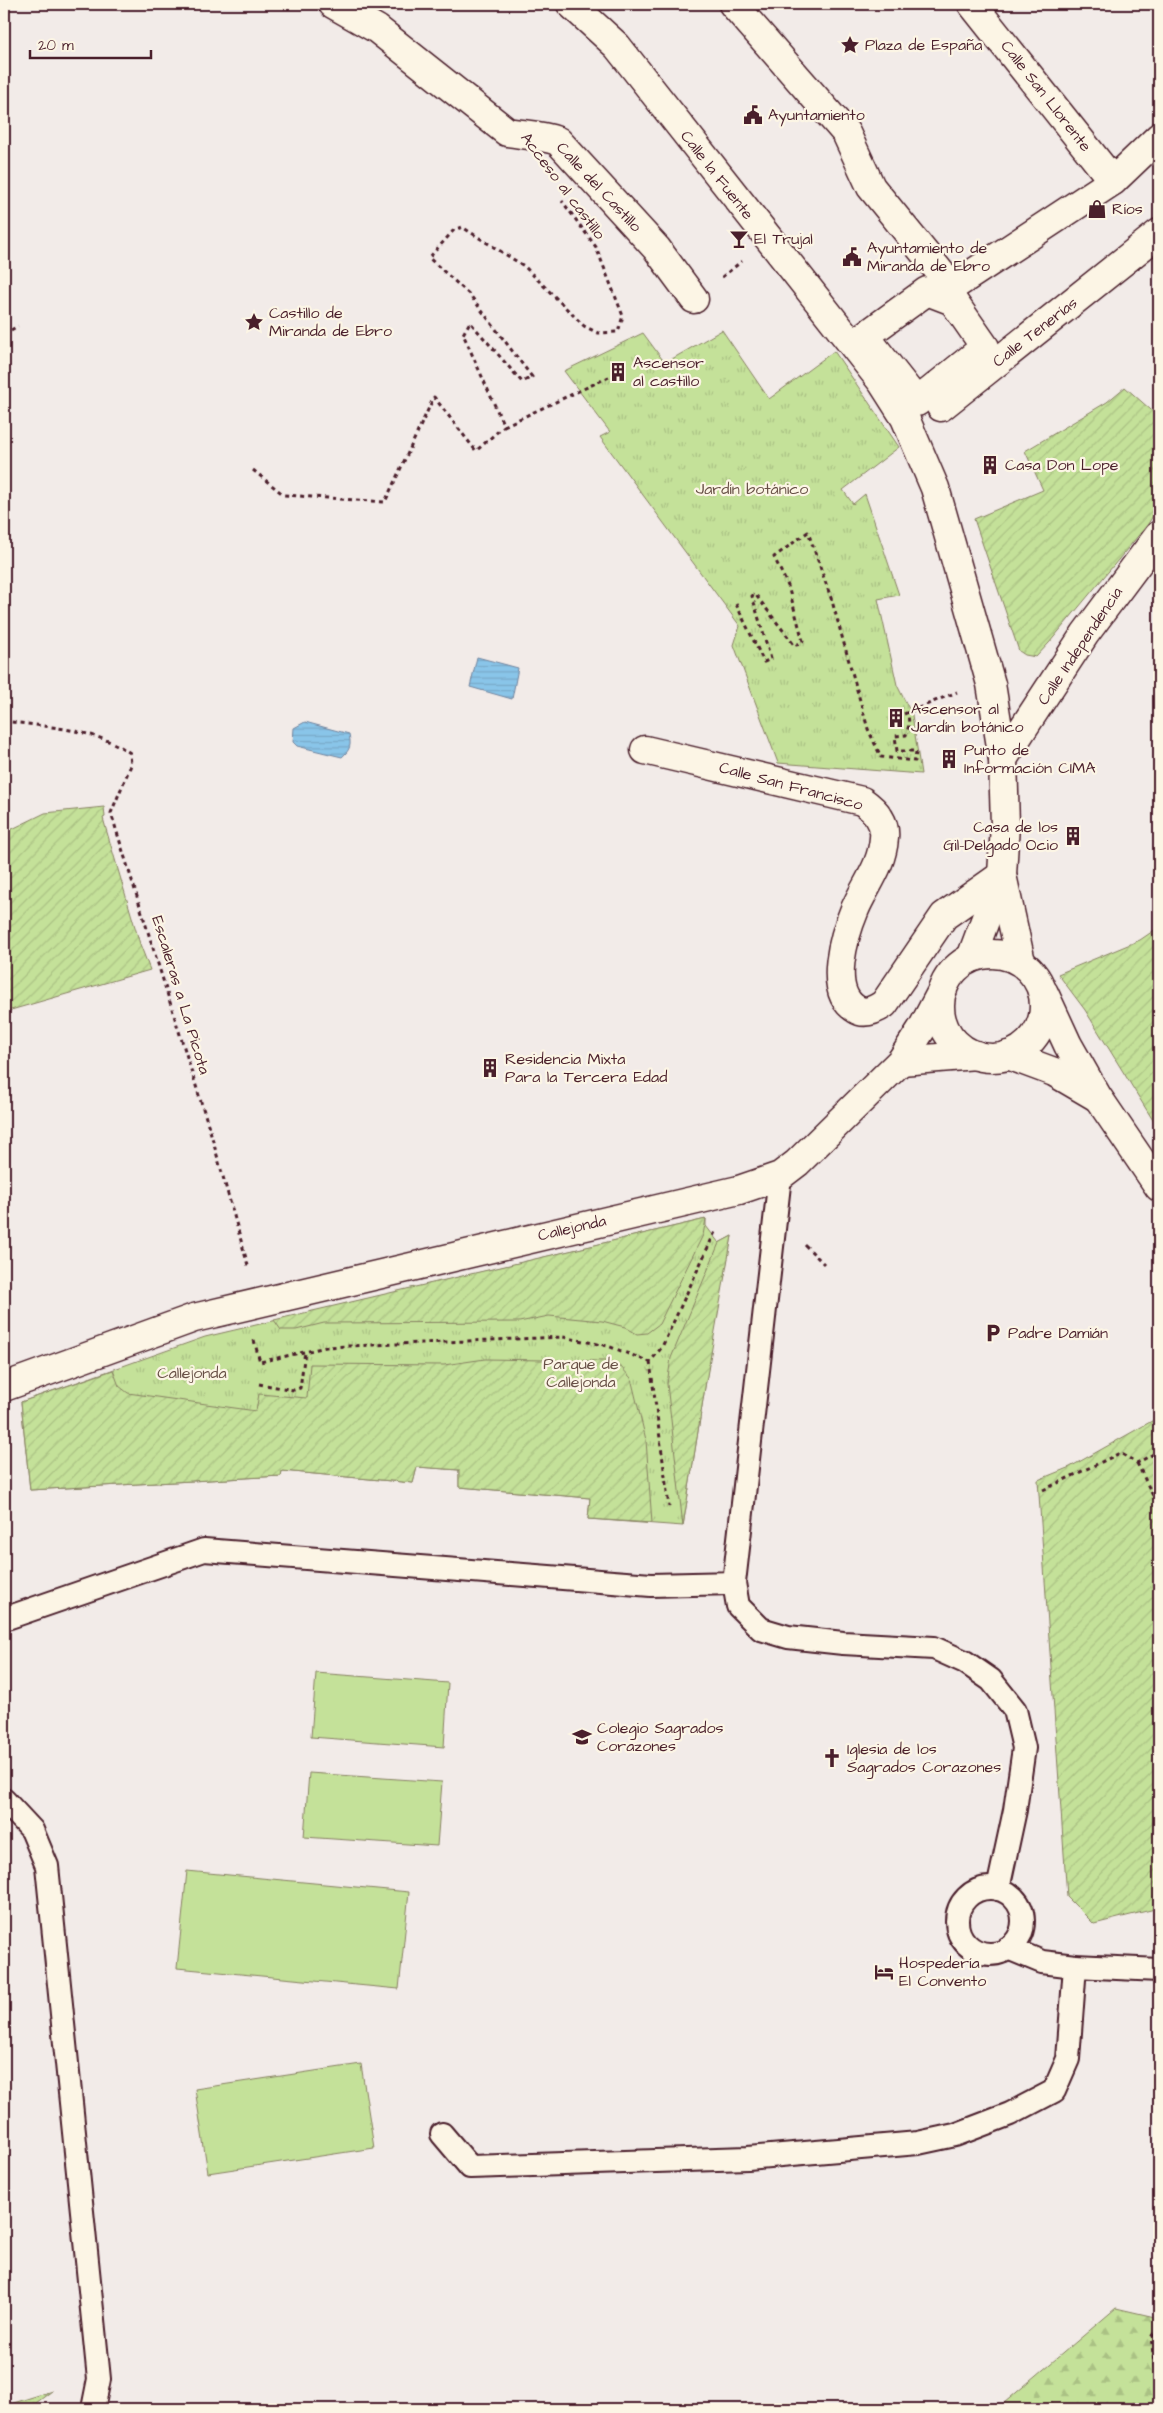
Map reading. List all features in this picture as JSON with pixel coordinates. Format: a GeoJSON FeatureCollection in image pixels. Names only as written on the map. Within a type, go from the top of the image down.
{"type":"FeatureCollection","features":[{"type":"Feature","properties":{"kind":"street","name":"Calle del Castillo"},"geometry":{"type":"LineString","coordinates":[[333,4],[377,29],[507,132],[525,136],[540,135],[558,141],[657,249],[694,299]]}},
{"type":"Feature","properties":{"kind":"street","name":"Calle la Fuente"},"geometry":{"type":"LineString","coordinates":[[571,4],[617,46],[768,240],[908,413]]}},
{"type":"Feature","properties":{"kind":"street"},"geometry":{"type":"LineString","coordinates":[[733,4],[846,133],[871,187],[985,347],[917,402],[908,413]]}},
{"type":"Feature","properties":{"kind":"street","name":"Calle San Llorente"},"geometry":{"type":"LineString","coordinates":[[975,7],[1113,181]]}},
{"type":"Feature","properties":{"kind":"street"},"geometry":{"type":"LineString","coordinates":[[971,958],[1002,875],[1005,825],[1003,759],[991,684],[935,488],[908,413],[865,336],[927,291],[946,291],[1113,181],[1159,137]]}},
{"type":"Feature","properties":{"kind":"street","name":"Calle Tenerías"},"geometry":{"type":"LineString","coordinates":[[908,413],[1159,233]]}},
{"type":"Feature","properties":{"kind":"street","name":"Calle Independencia"},"geometry":{"type":"LineString","coordinates":[[1003,759],[1085,634],[1159,535]]}},
{"type":"Feature","properties":{"kind":"street"},"geometry":{"type":"LineString","coordinates":[[991,684],[1007,701],[1025,704],[1049,690]]}},
{"type":"Feature","properties":{"kind":"street","name":"Calle San Francisco"},"geometry":{"type":"LineString","coordinates":[[645,750],[862,801],[878,814],[883,825],[885,837],[881,859],[856,907],[846,932],[841,957],[841,986],[847,1000],[854,1008],[863,1012],[871,1011],[884,1004],[944,916],[1002,875]]}},
{"type":"Feature","properties":{"kind":"street"},"geometry":{"type":"LineString","coordinates":[[1002,875],[1030,971],[1097,1096],[1159,1187]]}},
{"type":"Feature","properties":{"kind":"street"},"geometry":{"type":"LineString","coordinates":[[901,1061],[976,1055],[992,1058],[1008,1055],[1022,1049],[1033,1038],[1041,1025],[1044,995],[1030,971],[1006,955],[988,954],[971,958]]}},
{"type":"Feature","properties":{"kind":"street","name":"Callejonda"},"geometry":{"type":"LineString","coordinates":[[4,1387],[194,1318],[739,1190],[780,1176],[797,1163],[901,1061],[923,1027],[949,976],[958,966],[971,958]]}},
{"type":"Feature","properties":{"kind":"street"},"geometry":{"type":"LineString","coordinates":[[943,989],[940,1006],[942,1022],[950,1036],[962,1048],[976,1055]]}},
{"type":"Feature","properties":{"kind":"street"},"geometry":{"type":"LineString","coordinates":[[1008,1055],[1054,1072],[1097,1096]]}},
{"type":"Feature","properties":{"kind":"lane"},"geometry":{"type":"LineString","coordinates":[[780,1176],[734,1583],[738,1606],[761,1629],[797,1638],[843,1643],[934,1648],[965,1662],[991,1680],[1016,1710],[1024,1748],[1016,1810],[998,1889]]}},
{"type":"Feature","properties":{"kind":"lane"},"geometry":{"type":"LineString","coordinates":[[4,1619],[204,1550],[651,1585],[734,1583]]}},
{"type":"Feature","properties":{"kind":"lane"},"geometry":{"type":"LineString","coordinates":[[4,1800],[32,1830],[47,1866],[99,2379],[93,2409]]}},
{"type":"Feature","properties":{"kind":"lane"},"geometry":{"type":"LineString","coordinates":[[983,1888],[998,1889],[1008,1894],[1017,1902],[1022,1914],[1022,1927],[1016,1940],[1008,1948],[997,1953],[983,1953],[972,1948],[962,1939],[957,1929],[957,1914],[962,1902],[971,1894],[983,1888]]}},
{"type":"Feature","properties":{"kind":"lane"},"geometry":{"type":"LineString","coordinates":[[1008,1948],[1042,1962],[1075,1966],[1159,1970]]}},
{"type":"Feature","properties":{"kind":"lane"},"geometry":{"type":"LineString","coordinates":[[442,2134],[470,2167],[748,2158],[918,2143],[955,2135],[1010,2114],[1054,2090],[1068,2060],[1075,1966]]}},
{"type":"Feature","properties":{"kind":"path","name":"Acceso al castillo"},"geometry":{"type":"LineString","coordinates":[[504,426],[463,334],[470,322],[522,382],[532,377],[470,295],[429,258],[453,231],[462,227],[524,266],[584,326],[598,333],[618,332],[623,316],[596,248],[560,198]]}},
{"type":"Feature","properties":{"kind":"path"},"geometry":{"type":"LineString","coordinates":[[694,299],[768,240]]}},
{"type":"Feature","properties":{"kind":"path"},"geometry":{"type":"LineString","coordinates":[[4,334],[18,326]]}},
{"type":"Feature","properties":{"kind":"path"},"geometry":{"type":"LineString","coordinates":[[253,470],[284,495],[385,502],[434,397],[476,451],[504,426],[611,376]]}},
{"type":"Feature","properties":{"kind":"path"},"geometry":{"type":"LineString","coordinates":[[736,604],[764,662],[771,659],[752,596],[755,594],[795,646],[803,641],[788,586],[774,557],[808,532],[832,602],[868,729],[881,757],[915,761],[916,750],[896,750],[895,736],[906,735],[909,725],[908,712]]}},
{"type":"Feature","properties":{"kind":"path"},"geometry":{"type":"LineString","coordinates":[[904,714],[964,688],[991,684]]}},
{"type":"Feature","properties":{"kind":"path","name":"Escaleras a La Picota"},"geometry":{"type":"LineString","coordinates":[[4,721],[73,731],[115,742],[130,752],[131,765],[111,813],[197,1088],[248,1264]]}},
{"type":"Feature","properties":{"kind":"path"},"geometry":{"type":"LineString","coordinates":[[669,1507],[650,1362],[662,1347],[714,1235],[715,1228]]}},
{"type":"Feature","properties":{"kind":"path"},"geometry":{"type":"LineString","coordinates":[[800,1241],[824,1264]]}},
{"type":"Feature","properties":{"kind":"path"},"geometry":{"type":"LineString","coordinates":[[245,1305],[260,1362],[326,1347],[563,1336],[608,1346],[650,1362]]}},
{"type":"Feature","properties":{"kind":"path"},"geometry":{"type":"LineString","coordinates":[[259,1384],[294,1390],[300,1388],[306,1352]]}},
{"type":"Feature","properties":{"kind":"path"},"geometry":{"type":"LineString","coordinates":[[1137,1463],[1159,1451]]}},
{"type":"Feature","properties":{"kind":"path"},"geometry":{"type":"LineString","coordinates":[[1043,1490],[1120,1452],[1137,1463],[1159,1508]]}},
{"type":"Feature","properties":{"kind":"path"},"geometry":{"type":"LineString","coordinates":[[1159,2327],[1151,2337],[1159,2404]]}},
{"type":"Feature","properties":{"kind":"path"},"geometry":{"type":"LineString","coordinates":[[1068,2409],[1137,2404],[1159,2408]]}},
{"type":"Feature","properties":{"kind":"green space","name":"Jardín botánico"},"geometry":{"type":"Polygon","coordinates":[[[722,330],[769,399],[834,351],[899,447],[843,490],[853,504],[865,494],[899,595],[878,599],[897,685],[912,715],[921,774],[778,763],[734,645],[740,626],[600,437],[610,432],[564,371],[643,333],[665,363],[722,330]]]}},
{"type":"Feature","properties":{"kind":"green space"},"geometry":{"type":"Polygon","coordinates":[[[1125,387],[1159,417],[1159,506],[1148,524],[1049,643],[1036,657],[1025,655],[1019,651],[974,519],[1043,490],[1025,451],[1107,402],[1125,387]]]}},
{"type":"Feature","properties":{"kind":"green space"},"geometry":{"type":"Polygon","coordinates":[[[104,807],[105,817],[103,818],[106,829],[140,944],[150,970],[4,1012],[4,833],[45,813],[104,807]]]}},
{"type":"Feature","properties":{"kind":"green space"},"geometry":{"type":"Polygon","coordinates":[[[1159,927],[1159,1130],[1085,1010],[1058,974],[1140,940],[1159,927]]]}},
{"type":"Feature","properties":{"kind":"green space","name":"Parque de Callejonda"},"geometry":{"type":"Polygon","coordinates":[[[706,1219],[706,1226],[719,1243],[732,1236],[714,1330],[683,1526],[588,1519],[590,1498],[459,1487],[459,1470],[417,1467],[413,1483],[282,1471],[281,1476],[30,1490],[21,1402],[205,1337],[706,1219]]]}},
{"type":"Feature","properties":{"kind":"green space"},"geometry":{"type":"Polygon","coordinates":[[[706,1219],[703,1235],[659,1324],[647,1333],[637,1334],[625,1327],[602,1321],[549,1316],[519,1322],[324,1323],[296,1330],[281,1330],[274,1320],[706,1219]]]}},
{"type":"Feature","properties":{"kind":"green space"},"geometry":{"type":"Polygon","coordinates":[[[732,1236],[683,1526],[667,1384],[671,1358],[719,1243],[732,1236]]]}},
{"type":"Feature","properties":{"kind":"green space"},"geometry":{"type":"Polygon","coordinates":[[[485,1359],[605,1361],[620,1366],[631,1378],[646,1440],[652,1523],[588,1519],[590,1498],[459,1487],[459,1470],[417,1467],[413,1483],[282,1471],[281,1476],[30,1490],[21,1402],[113,1370],[119,1386],[128,1393],[256,1411],[259,1394],[307,1398],[310,1364],[444,1365],[485,1359]]]}},
{"type":"Feature","properties":{"kind":"green space"},"geometry":{"type":"Polygon","coordinates":[[[1159,1417],[1159,1908],[1094,1924],[1067,1897],[1038,1480],[1070,1467],[1159,1417]]]}},
{"type":"Feature","properties":{"kind":"green space"},"geometry":{"type":"Polygon","coordinates":[[[316,1673],[448,1683],[444,1747],[311,1737],[316,1673]]]}},
{"type":"Feature","properties":{"kind":"green space"},"geometry":{"type":"Polygon","coordinates":[[[309,1773],[442,1782],[437,1846],[304,1837],[309,1773]]]}},
{"type":"Feature","properties":{"kind":"green space"},"geometry":{"type":"Polygon","coordinates":[[[187,1871],[409,1892],[399,1989],[177,1968],[187,1871]]]}},
{"type":"Feature","properties":{"kind":"green space"},"geometry":{"type":"Polygon","coordinates":[[[361,2064],[374,2148],[208,2173],[195,2089],[361,2064]]]}},
{"type":"Feature","properties":{"kind":"green space"},"geometry":{"type":"Polygon","coordinates":[[[1116,2308],[1159,2318],[1159,2409],[997,2409],[1116,2308]]]}},
{"type":"Feature","properties":{"kind":"green space"},"geometry":{"type":"Polygon","coordinates":[[[52,2391],[28,2409],[4,2409],[4,2406],[52,2391]]]}},
{"type":"Feature","properties":{"kind":"water"},"geometry":{"type":"Polygon","coordinates":[[[477,657],[518,668],[512,699],[470,687],[477,657]]]}},
{"type":"Feature","properties":{"kind":"water"},"geometry":{"type":"Polygon","coordinates":[[[305,722],[349,734],[349,749],[342,757],[297,746],[293,742],[294,728],[305,722]]]}},
{"type":"Feature","properties":{"kind":"place","name":"Plaza de España"},"geometry":{"type":"Point","coordinates":[850,45]}},
{"type":"Feature","properties":{"kind":"place","name":"Ayuntamiento"},"geometry":{"type":"Point","coordinates":[753,115]}},
{"type":"Feature","properties":{"kind":"place","name":"Ríos"},"geometry":{"type":"Point","coordinates":[1097,209]}},
{"type":"Feature","properties":{"kind":"place","name":"El Trujal"},"geometry":{"type":"Point","coordinates":[739,239]}},
{"type":"Feature","properties":{"kind":"place","name":"Ayuntamiento de Miranda de Ebro"},"geometry":{"type":"Point","coordinates":[852,257]}},
{"type":"Feature","properties":{"kind":"place","name":"Castillo de Miranda de Ebro"},"geometry":{"type":"Point","coordinates":[254,322]}},
{"type":"Feature","properties":{"kind":"place","name":"Ascensor al castillo"},"geometry":{"type":"Point","coordinates":[618,372]}},
{"type":"Feature","properties":{"kind":"place","name":"Casa Don Lope"},"geometry":{"type":"Point","coordinates":[990,465]}},
{"type":"Feature","properties":{"kind":"place","name":"Ascensor al Jardín botánico"},"geometry":{"type":"Point","coordinates":[896,718]}},
{"type":"Feature","properties":{"kind":"place","name":"Punto de Información CIMA"},"geometry":{"type":"Point","coordinates":[949,759]}},
{"type":"Feature","properties":{"kind":"place","name":"Casa de los Gil-Delgado Ocio"},"geometry":{"type":"Point","coordinates":[1073,836]}},
{"type":"Feature","properties":{"kind":"place","name":"Residencia Mixta Para la Tercera Edad"},"geometry":{"type":"Point","coordinates":[490,1068]}},
{"type":"Feature","properties":{"kind":"place","name":"Padre Damián"},"geometry":{"type":"Point","coordinates":[993,1333]}},
{"type":"Feature","properties":{"kind":"place","name":"Colegio Sagrados Corazones"},"geometry":{"type":"Point","coordinates":[582,1737]}},
{"type":"Feature","properties":{"kind":"place","name":"Iglesia de los Sagrados Corazones"},"geometry":{"type":"Point","coordinates":[832,1758]}},
{"type":"Feature","properties":{"kind":"place","name":"Hospedería El Convento"},"geometry":{"type":"Point","coordinates":[884,1972]}}]}
